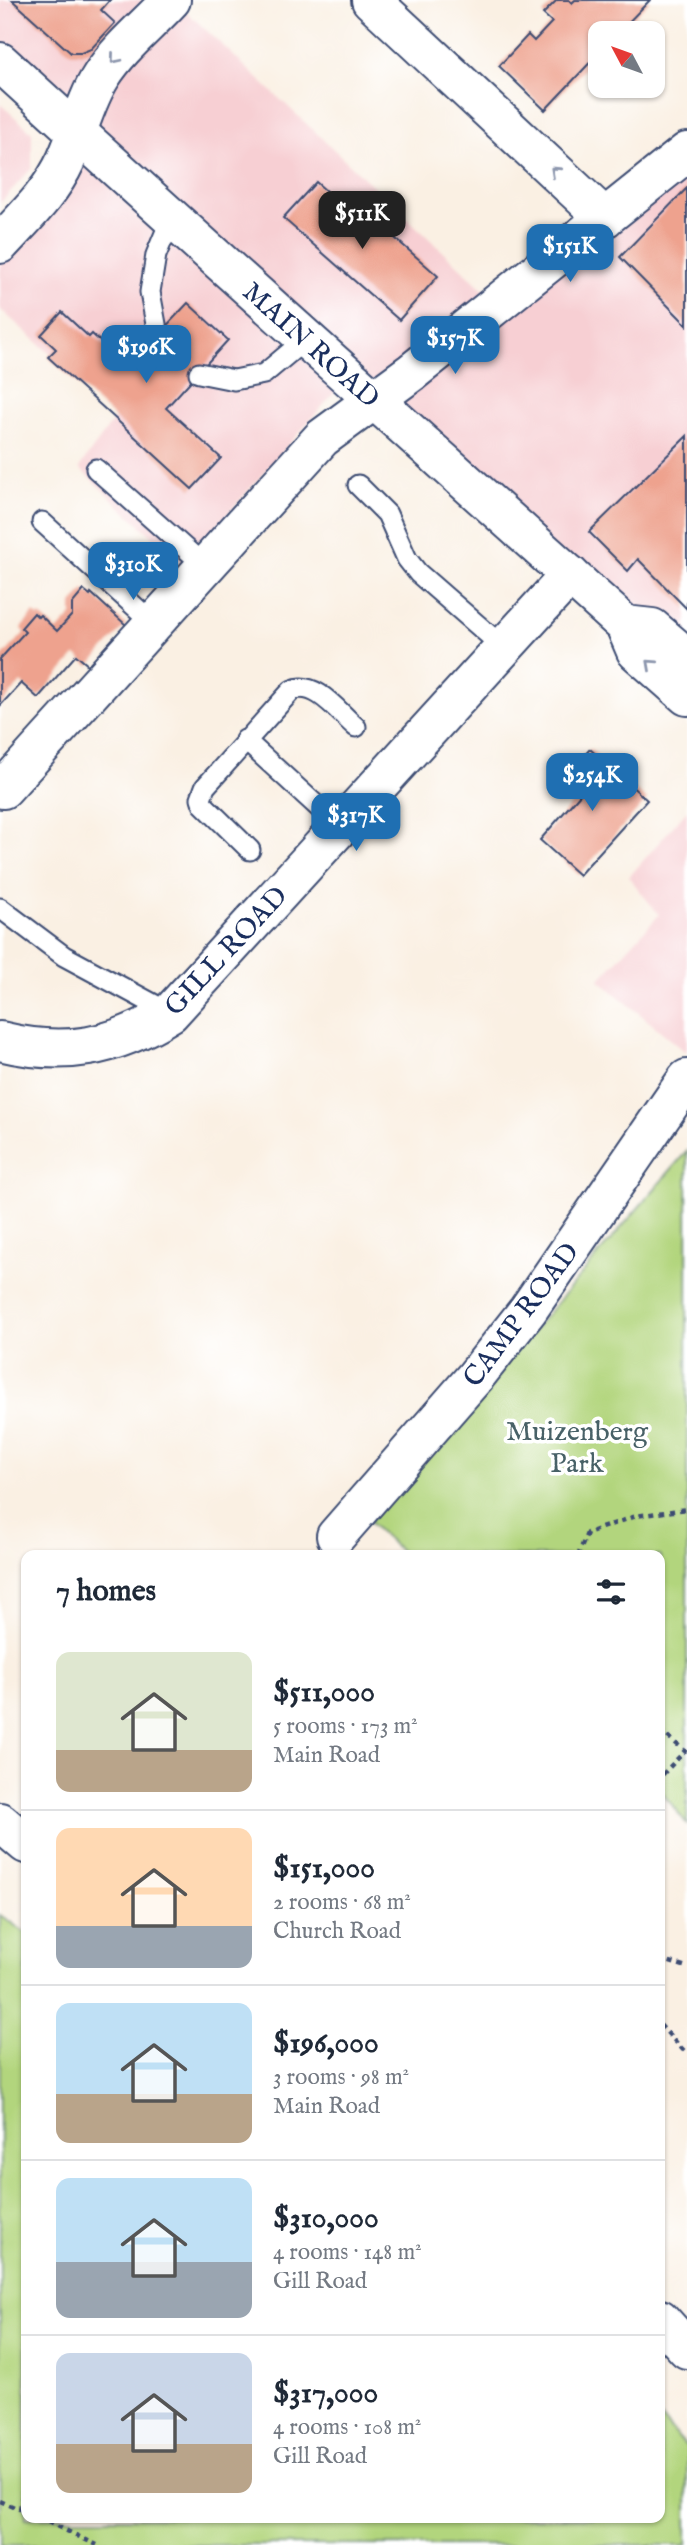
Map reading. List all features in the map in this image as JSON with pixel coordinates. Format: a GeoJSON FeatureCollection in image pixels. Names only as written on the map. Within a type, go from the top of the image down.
{"type":"FeatureCollection","features":[{"type":"Feature","properties":{"kind":"street"},"geometry":{"type":"LineString","coordinates":[[0,244],[43,198],[57,178],[94,88],[103,73],[171,0]]}},
{"type":"Feature","properties":{"kind":"street"},"geometry":{"type":"LineString","coordinates":[[371,0],[605,218]]}},
{"type":"Feature","properties":{"kind":"street","name":"MAIN ROAD"},"geometry":{"type":"LineString","coordinates":[[0,62],[171,219],[625,625],[636,650],[687,696]]}},
{"type":"Feature","properties":{"kind":"street"},"geometry":{"type":"LineString","coordinates":[[4,789],[323,438],[350,416],[375,401],[687,152]]}},
{"type":"Feature","properties":{"kind":"street","name":"GILL ROAD"},"geometry":{"type":"LineString","coordinates":[[0,1041],[29,1048],[88,1047],[127,1036],[170,1013],[570,575]]}},
{"type":"Feature","properties":{"kind":"street","name":"MAIN ROAD"},"geometry":{"type":"LineString","coordinates":[[625,625],[652,628],[687,658]]}},
{"type":"Feature","properties":{"kind":"street","name":"CAMP ROAD"},"geometry":{"type":"LineString","coordinates":[[336,1536],[475,1377],[528,1310],[687,1079]]}},
{"type":"Feature","properties":{"kind":"street"},"geometry":{"type":"LineString","coordinates":[[0,1822],[21,1840]]}},
{"type":"Feature","properties":{"kind":"street"},"geometry":{"type":"LineString","coordinates":[[665,2325],[687,2349]]}},
{"type":"Feature","properties":{"kind":"lane"},"geometry":{"type":"LineString","coordinates":[[158,335],[150,292],[156,255],[171,219]]}},
{"type":"Feature","properties":{"kind":"lane"},"geometry":{"type":"LineString","coordinates":[[199,373],[234,380],[264,374],[307,338]]}},
{"type":"Feature","properties":{"kind":"lane"},"geometry":{"type":"LineString","coordinates":[[96,468],[205,566]]}},
{"type":"Feature","properties":{"kind":"lane"},"geometry":{"type":"LineString","coordinates":[[358,485],[376,500],[387,514],[407,558],[418,573],[504,648]]}},
{"type":"Feature","properties":{"kind":"lane"},"geometry":{"type":"LineString","coordinates":[[42,522],[154,624]]}},
{"type":"Feature","properties":{"kind":"lane"},"geometry":{"type":"LineString","coordinates":[[250,850],[209,811],[201,798],[205,787],[245,740],[292,690],[302,687],[313,689],[356,727]]}},
{"type":"Feature","properties":{"kind":"lane"},"geometry":{"type":"LineString","coordinates":[[245,740],[340,827]]}},
{"type":"Feature","properties":{"kind":"lane"},"geometry":{"type":"LineString","coordinates":[[0,908],[64,956],[170,1013]]}},
{"type":"Feature","properties":{"kind":"path"},"geometry":{"type":"LineString","coordinates":[[580,1550],[587,1533],[636,1516],[687,1509]]}},
{"type":"Feature","properties":{"kind":"path"},"geometry":{"type":"LineString","coordinates":[[665,1734],[685,1751],[665,1772]]}},
{"type":"Feature","properties":{"kind":"path"},"geometry":{"type":"LineString","coordinates":[[665,1960],[687,1967]]}},
{"type":"Feature","properties":{"kind":"path"},"geometry":{"type":"LineString","coordinates":[[665,2030],[687,2053]]}},
{"type":"Feature","properties":{"kind":"path"},"geometry":{"type":"LineString","coordinates":[[0,2501],[20,2509],[21,2503]]}},
{"type":"Feature","properties":{"kind":"path"},"geometry":{"type":"LineString","coordinates":[[50,2523],[97,2545]]}},
{"type":"Feature","properties":{"kind":"shaded area"},"geometry":{"type":"Polygon","coordinates":[[[0,0],[174,0],[498,303],[687,152],[687,696],[349,376],[183,565],[79,468],[118,414],[0,309],[0,244],[76,132],[0,62],[0,0]]]}},
{"type":"Feature","properties":{"kind":"shaded area"},"geometry":{"type":"Polygon","coordinates":[[[0,104],[32,132],[32,168],[0,203],[0,104]]]}},
{"type":"Feature","properties":{"kind":"shaded area"},"geometry":{"type":"Polygon","coordinates":[[[687,810],[687,1053],[599,980],[659,915],[629,877],[687,810]]]}},
{"type":"Feature","properties":{"kind":"green space","name":"Muizenberg Park"},"geometry":{"type":"Polygon","coordinates":[[[687,1151],[687,1824],[665,1796],[665,1550],[399,1550],[369,1522],[687,1151]]]}},
{"type":"Feature","properties":{"kind":"green space"},"geometry":{"type":"Polygon","coordinates":[[[0,1915],[21,1930],[21,2523],[665,2523],[665,2423],[687,2447],[687,2545],[0,2545],[0,1915]]]}},
{"type":"Feature","properties":{"kind":"building"},"geometry":{"type":"Polygon","coordinates":[[[12,0],[110,0],[101,10],[115,23],[91,49],[71,53],[12,0]]]}},
{"type":"Feature","properties":{"kind":"building"},"geometry":{"type":"Polygon","coordinates":[[[557,0],[569,0],[572,3],[575,0],[650,0],[630,21],[588,21],[588,65],[545,110],[499,66],[528,35],[534,41],[552,22],[543,14],[557,0]]]}},
{"type":"Feature","properties":{"kind":"building"},"geometry":{"type":"Polygon","coordinates":[[[316,182],[373,233],[380,225],[438,276],[399,320],[283,218],[316,182]]]}},
{"type":"Feature","properties":{"kind":"building"},"geometry":{"type":"Polygon","coordinates":[[[687,188],[687,325],[620,257],[687,188]]]}},
{"type":"Feature","properties":{"kind":"building"},"geometry":{"type":"Polygon","coordinates":[[[188,303],[228,340],[166,408],[221,458],[192,489],[48,357],[56,349],[41,335],[62,312],[89,337],[92,334],[128,367],[188,303]]]}},
{"type":"Feature","properties":{"kind":"building"},"geometry":{"type":"Polygon","coordinates":[[[687,436],[687,609],[638,559],[628,571],[589,532],[687,436]]]}},
{"type":"Feature","properties":{"kind":"building"},"geometry":{"type":"Polygon","coordinates":[[[84,590],[90,595],[91,593],[126,625],[89,666],[76,655],[38,698],[21,683],[0,706],[0,659],[25,632],[21,628],[34,613],[38,617],[40,615],[57,631],[72,615],[72,604],[84,590]]]}},
{"type":"Feature","properties":{"kind":"building"},"geometry":{"type":"Polygon","coordinates":[[[590,749],[647,800],[579,875],[540,840],[582,792],[565,777],[590,749]]]}}]}
